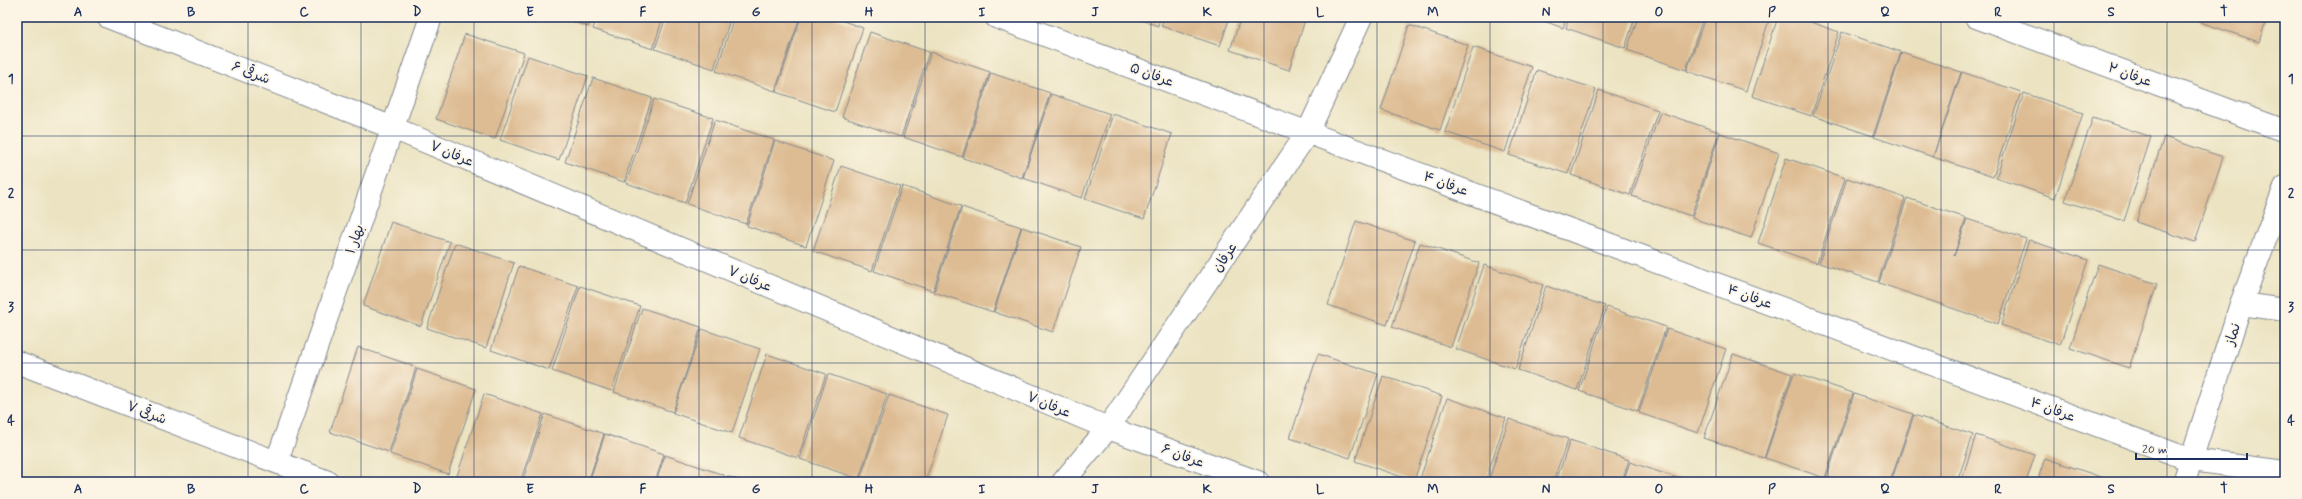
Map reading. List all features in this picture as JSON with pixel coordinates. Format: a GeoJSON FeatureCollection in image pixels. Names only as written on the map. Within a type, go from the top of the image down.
{"type":"FeatureCollection","features":[{"type":"Feature","properties":{"kind":"street","name":"شرقی ۶"},"geometry":{"type":"LineString","coordinates":[[108,17],[393,128]]}},
{"type":"Feature","properties":{"kind":"street","name":"بهار ۱"},"geometry":{"type":"LineString","coordinates":[[277,461],[431,17]]}},
{"type":"Feature","properties":{"kind":"street","name":"عرفان ۵"},"geometry":{"type":"LineString","coordinates":[[996,17],[1308,132]]}},
{"type":"Feature","properties":{"kind":"street","name":"عرفان"},"geometry":{"type":"LineString","coordinates":[[1063,482],[1108,428],[1308,132],[1361,17]]}},
{"type":"Feature","properties":{"kind":"street","name":"عرفان ۲"},"geometry":{"type":"LineString","coordinates":[[1976,17],[2285,131]]}},
{"type":"Feature","properties":{"kind":"street","name":"عرفان ۷"},"geometry":{"type":"LineString","coordinates":[[393,128],[1108,428]]}},
{"type":"Feature","properties":{"kind":"street","name":"عرفان ۴"},"geometry":{"type":"LineString","coordinates":[[1308,132],[2191,460],[2285,472]]}},
{"type":"Feature","properties":{"kind":"street","name":"نماز"},"geometry":{"type":"LineString","coordinates":[[2184,482],[2241,304],[2285,187]]}},
{"type":"Feature","properties":{"kind":"street"},"geometry":{"type":"LineString","coordinates":[[2241,304],[2285,310]]}},
{"type":"Feature","properties":{"kind":"street","name":"شرقی ۷"},"geometry":{"type":"LineString","coordinates":[[17,362],[277,461],[328,482]]}},
{"type":"Feature","properties":{"kind":"street","name":"عرفان ۶"},"geometry":{"type":"LineString","coordinates":[[1108,428],[1258,482]]}},
{"type":"Feature","properties":{"kind":"building"},"geometry":{"type":"Polygon","coordinates":[[[561,17],[591,17],[588,27],[561,17]]]}},
{"type":"Feature","properties":{"kind":"building"},"geometry":{"type":"Polygon","coordinates":[[[597,17],[663,17],[653,49],[593,29],[597,17]]]}},
{"type":"Feature","properties":{"kind":"building"},"geometry":{"type":"Polygon","coordinates":[[[666,17],[731,17],[714,69],[655,49],[666,17]]]}},
{"type":"Feature","properties":{"kind":"building"},"geometry":{"type":"Polygon","coordinates":[[[734,17],[800,17],[775,91],[716,71],[734,17]]]}},
{"type":"Feature","properties":{"kind":"building"},"geometry":{"type":"Polygon","coordinates":[[[801,17],[832,17],[863,28],[835,112],[776,92],[801,17]]]}},
{"type":"Feature","properties":{"kind":"building"},"geometry":{"type":"Polygon","coordinates":[[[1133,17],[1160,17],[1158,26],[1133,17]]]}},
{"type":"Feature","properties":{"kind":"building"},"geometry":{"type":"Polygon","coordinates":[[[1164,17],[1230,17],[1220,46],[1161,26],[1164,17]]]}},
{"type":"Feature","properties":{"kind":"building"},"geometry":{"type":"Polygon","coordinates":[[[1241,17],[1306,17],[1289,70],[1230,50],[1241,17]]]}},
{"type":"Feature","properties":{"kind":"building"},"geometry":{"type":"Polygon","coordinates":[[[1533,17],[1567,17],[1563,28],[1533,17]]]}},
{"type":"Feature","properties":{"kind":"building"},"geometry":{"type":"Polygon","coordinates":[[[1569,17],[1635,17],[1625,48],[1566,28],[1569,17]]]}},
{"type":"Feature","properties":{"kind":"building"},"geometry":{"type":"Polygon","coordinates":[[[1638,17],[1703,17],[1686,70],[1627,50],[1638,17]]]}},
{"type":"Feature","properties":{"kind":"building"},"geometry":{"type":"Polygon","coordinates":[[[1705,17],[1770,17],[1746,91],[1687,71],[1705,17]]]}},
{"type":"Feature","properties":{"kind":"building"},"geometry":{"type":"Polygon","coordinates":[[[1778,17],[1796,17],[1839,32],[1811,116],[1752,96],[1778,17]]]}},
{"type":"Feature","properties":{"kind":"building"},"geometry":{"type":"Polygon","coordinates":[[[2202,17],[2267,17],[2259,42],[2200,22],[2202,17]]]}},
{"type":"Feature","properties":{"kind":"building"},"geometry":{"type":"Polygon","coordinates":[[[1409,25],[1468,45],[1440,130],[1381,110],[1409,25]]]}},
{"type":"Feature","properties":{"kind":"building"},"geometry":{"type":"Polygon","coordinates":[[[870,32],[929,52],[901,137],[842,117],[870,32]]]}},
{"type":"Feature","properties":{"kind":"building"},"geometry":{"type":"Polygon","coordinates":[[[1842,32],[1901,52],[1873,136],[1813,116],[1842,32]]]}},
{"type":"Feature","properties":{"kind":"building"},"geometry":{"type":"Polygon","coordinates":[[[465,34],[524,53],[495,139],[436,119],[465,34]]]}},
{"type":"Feature","properties":{"kind":"building"},"geometry":{"type":"Polygon","coordinates":[[[1473,47],[1532,67],[1505,152],[1445,132],[1473,47]]]}},
{"type":"Feature","properties":{"kind":"building"},"geometry":{"type":"Polygon","coordinates":[[[931,52],[990,72],[962,157],[903,137],[931,52]]]}},
{"type":"Feature","properties":{"kind":"building"},"geometry":{"type":"Polygon","coordinates":[[[1902,52],[1961,72],[1933,157],[1874,137],[1902,52]]]}},
{"type":"Feature","properties":{"kind":"building"},"geometry":{"type":"Polygon","coordinates":[[[528,56],[588,76],[559,160],[500,140],[528,56]]]}},
{"type":"Feature","properties":{"kind":"building"},"geometry":{"type":"Polygon","coordinates":[[[1537,70],[1596,89],[1568,174],[1509,155],[1537,70]]]}},
{"type":"Feature","properties":{"kind":"building"},"geometry":{"type":"Polygon","coordinates":[[[1962,72],[2021,92],[1993,177],[1933,157],[1962,72]]]}},
{"type":"Feature","properties":{"kind":"building"},"geometry":{"type":"Polygon","coordinates":[[[991,73],[1050,93],[1022,178],[963,158],[991,73]]]}},
{"type":"Feature","properties":{"kind":"building"},"geometry":{"type":"Polygon","coordinates":[[[593,78],[652,98],[624,182],[565,162],[593,78]]]}},
{"type":"Feature","properties":{"kind":"building"},"geometry":{"type":"Polygon","coordinates":[[[1599,90],[1658,110],[1630,195],[1571,175],[1599,90]]]}},
{"type":"Feature","properties":{"kind":"building"},"geometry":{"type":"Polygon","coordinates":[[[2024,93],[2083,113],[2055,198],[1996,178],[2024,93]]]}},
{"type":"Feature","properties":{"kind":"building"},"geometry":{"type":"Polygon","coordinates":[[[1051,94],[1110,114],[1082,198],[1023,178],[1051,94]]]}},
{"type":"Feature","properties":{"kind":"building"},"geometry":{"type":"Polygon","coordinates":[[[654,99],[713,118],[685,203],[626,183],[654,99]]]}},
{"type":"Feature","properties":{"kind":"building"},"geometry":{"type":"Polygon","coordinates":[[[1660,112],[1719,132],[1691,216],[1632,196],[1660,112]]]}},
{"type":"Feature","properties":{"kind":"building"},"geometry":{"type":"Polygon","coordinates":[[[1113,114],[1172,134],[1144,219],[1085,199],[1113,114]]]}},
{"type":"Feature","properties":{"kind":"building"},"geometry":{"type":"Polygon","coordinates":[[[2093,117],[2151,137],[2124,221],[2065,201],[2093,117]]]}},
{"type":"Feature","properties":{"kind":"building"},"geometry":{"type":"Polygon","coordinates":[[[715,120],[774,140],[746,224],[687,204],[715,120]]]}},
{"type":"Feature","properties":{"kind":"building"},"geometry":{"type":"Polygon","coordinates":[[[1720,133],[1779,153],[1751,238],[1692,218],[1720,133]]]}},
{"type":"Feature","properties":{"kind":"building"},"geometry":{"type":"Polygon","coordinates":[[[2164,137],[2223,157],[2195,242],[2136,222],[2164,137]]]}},
{"type":"Feature","properties":{"kind":"building"},"geometry":{"type":"Polygon","coordinates":[[[775,141],[834,161],[806,246],[747,226],[775,141]]]}},
{"type":"Feature","properties":{"kind":"building"},"geometry":{"type":"Polygon","coordinates":[[[1786,158],[1845,178],[1817,263],[1758,243],[1786,158]]]}},
{"type":"Feature","properties":{"kind":"building"},"geometry":{"type":"Polygon","coordinates":[[[841,166],[900,186],[872,271],[813,251],[841,166]]]}},
{"type":"Feature","properties":{"kind":"building"},"geometry":{"type":"Polygon","coordinates":[[[1847,178],[1905,198],[1878,282],[1819,263],[1847,178]]]}},
{"type":"Feature","properties":{"kind":"building"},"geometry":{"type":"Polygon","coordinates":[[[902,186],[961,206],[933,291],[874,271],[902,186]]]}},
{"type":"Feature","properties":{"kind":"building"},"geometry":{"type":"Polygon","coordinates":[[[1907,198],[1966,218],[1954,256],[1967,219],[2026,239],[1998,324],[1879,283],[1907,198]]]}},
{"type":"Feature","properties":{"kind":"building"},"geometry":{"type":"Polygon","coordinates":[[[962,207],[1021,227],[993,312],[934,292],[962,207]]]}},
{"type":"Feature","properties":{"kind":"building"},"geometry":{"type":"Polygon","coordinates":[[[1356,221],[1415,241],[1387,325],[1328,305],[1356,221]]]}},
{"type":"Feature","properties":{"kind":"building"},"geometry":{"type":"Polygon","coordinates":[[[391,222],[450,242],[421,326],[363,306],[391,222]]]}},
{"type":"Feature","properties":{"kind":"building"},"geometry":{"type":"Polygon","coordinates":[[[1022,227],[1081,247],[1053,332],[994,312],[1022,227]]]}},
{"type":"Feature","properties":{"kind":"building"},"geometry":{"type":"Polygon","coordinates":[[[2029,240],[2088,260],[2060,345],[2001,325],[2029,240]]]}},
{"type":"Feature","properties":{"kind":"building"},"geometry":{"type":"Polygon","coordinates":[[[455,243],[514,263],[486,348],[427,328],[455,243]]]}},
{"type":"Feature","properties":{"kind":"building"},"geometry":{"type":"Polygon","coordinates":[[[1420,243],[1479,263],[1451,347],[1392,327],[1420,243]]]}},
{"type":"Feature","properties":{"kind":"building"},"geometry":{"type":"Polygon","coordinates":[[[2098,264],[2157,284],[2129,368],[2070,348],[2098,264]]]}},
{"type":"Feature","properties":{"kind":"building"},"geometry":{"type":"Polygon","coordinates":[[[1484,265],[1543,285],[1515,369],[1456,349],[1484,265]]]}},
{"type":"Feature","properties":{"kind":"building"},"geometry":{"type":"Polygon","coordinates":[[[519,266],[578,286],[549,370],[491,350],[519,266]]]}},
{"type":"Feature","properties":{"kind":"building"},"geometry":{"type":"Polygon","coordinates":[[[580,286],[640,306],[612,391],[552,371],[580,286]]]}},
{"type":"Feature","properties":{"kind":"building"},"geometry":{"type":"Polygon","coordinates":[[[1546,286],[1605,306],[1577,390],[1518,370],[1546,286]]]}},
{"type":"Feature","properties":{"kind":"building"},"geometry":{"type":"Polygon","coordinates":[[[1607,307],[1666,327],[1638,411],[1579,391],[1607,307]]]}},
{"type":"Feature","properties":{"kind":"building"},"geometry":{"type":"Polygon","coordinates":[[[642,308],[701,327],[673,412],[614,392],[642,308]]]}},
{"type":"Feature","properties":{"kind":"building"},"geometry":{"type":"Polygon","coordinates":[[[702,329],[760,349],[732,433],[673,413],[702,329]]]}},
{"type":"Feature","properties":{"kind":"building"},"geometry":{"type":"Polygon","coordinates":[[[1667,329],[1726,349],[1698,433],[1639,413],[1667,329]]]}},
{"type":"Feature","properties":{"kind":"building"},"geometry":{"type":"Polygon","coordinates":[[[358,347],[416,367],[389,452],[330,432],[358,347]]]}},
{"type":"Feature","properties":{"kind":"building"},"geometry":{"type":"Polygon","coordinates":[[[767,354],[826,374],[798,458],[739,438],[767,354]]]}},
{"type":"Feature","properties":{"kind":"building"},"geometry":{"type":"Polygon","coordinates":[[[1318,354],[1378,374],[1350,458],[1290,438],[1318,354]]]}},
{"type":"Feature","properties":{"kind":"building"},"geometry":{"type":"Polygon","coordinates":[[[1733,354],[1792,374],[1764,458],[1704,438],[1733,354]]]}},
{"type":"Feature","properties":{"kind":"building"},"geometry":{"type":"Polygon","coordinates":[[[417,369],[476,389],[448,474],[390,454],[417,369]]]}},
{"type":"Feature","properties":{"kind":"building"},"geometry":{"type":"Polygon","coordinates":[[[1794,373],[1853,393],[1825,478],[1765,458],[1794,373]]]}},
{"type":"Feature","properties":{"kind":"building"},"geometry":{"type":"Polygon","coordinates":[[[828,374],[887,394],[859,479],[800,459],[828,374]]]}},
{"type":"Feature","properties":{"kind":"building"},"geometry":{"type":"Polygon","coordinates":[[[1383,376],[1442,396],[1414,481],[1355,461],[1383,376]]]}},
{"type":"Feature","properties":{"kind":"building"},"geometry":{"type":"Polygon","coordinates":[[[484,394],[543,414],[520,482],[466,482],[456,479],[484,394]]]}},
{"type":"Feature","properties":{"kind":"building"},"geometry":{"type":"Polygon","coordinates":[[[1854,394],[1913,414],[1890,482],[1836,482],[1826,479],[1854,394]]]}},
{"type":"Feature","properties":{"kind":"building"},"geometry":{"type":"Polygon","coordinates":[[[889,395],[948,415],[925,482],[869,482],[860,479],[889,395]]]}},
{"type":"Feature","properties":{"kind":"building"},"geometry":{"type":"Polygon","coordinates":[[[1447,398],[1506,418],[1485,482],[1419,482],[1447,398]]]}},
{"type":"Feature","properties":{"kind":"building"},"geometry":{"type":"Polygon","coordinates":[[[545,414],[604,434],[588,482],[522,482],[545,414]]]}},
{"type":"Feature","properties":{"kind":"building"},"geometry":{"type":"Polygon","coordinates":[[[1914,415],[1973,435],[1957,482],[1891,482],[1914,415]]]}},
{"type":"Feature","properties":{"kind":"building"},"geometry":{"type":"Polygon","coordinates":[[[1509,419],[1568,439],[1553,482],[1488,482],[1509,419]]]}},
{"type":"Feature","properties":{"kind":"building"},"geometry":{"type":"Polygon","coordinates":[[[605,434],[664,454],[655,482],[589,482],[605,434]]]}},
{"type":"Feature","properties":{"kind":"building"},"geometry":{"type":"Polygon","coordinates":[[[1976,435],[2035,455],[2026,482],[1961,482],[1976,435]]]}},
{"type":"Feature","properties":{"kind":"building"},"geometry":{"type":"Polygon","coordinates":[[[1570,440],[1629,460],[1622,482],[1556,482],[1570,440]]]}},
{"type":"Feature","properties":{"kind":"building"},"geometry":{"type":"Polygon","coordinates":[[[665,455],[724,475],[722,482],[656,482],[665,455]]]}},
{"type":"Feature","properties":{"kind":"building"},"geometry":{"type":"Polygon","coordinates":[[[2045,458],[2104,478],[2103,482],[2037,482],[2045,458]]]}},
{"type":"Feature","properties":{"kind":"building"},"geometry":{"type":"Polygon","coordinates":[[[1630,462],[1689,482],[1623,482],[1630,462]]]}},
{"type":"Feature","properties":{"kind":"building"},"geometry":{"type":"Polygon","coordinates":[[[727,476],[744,482],[725,482],[727,476]]]}}]}
